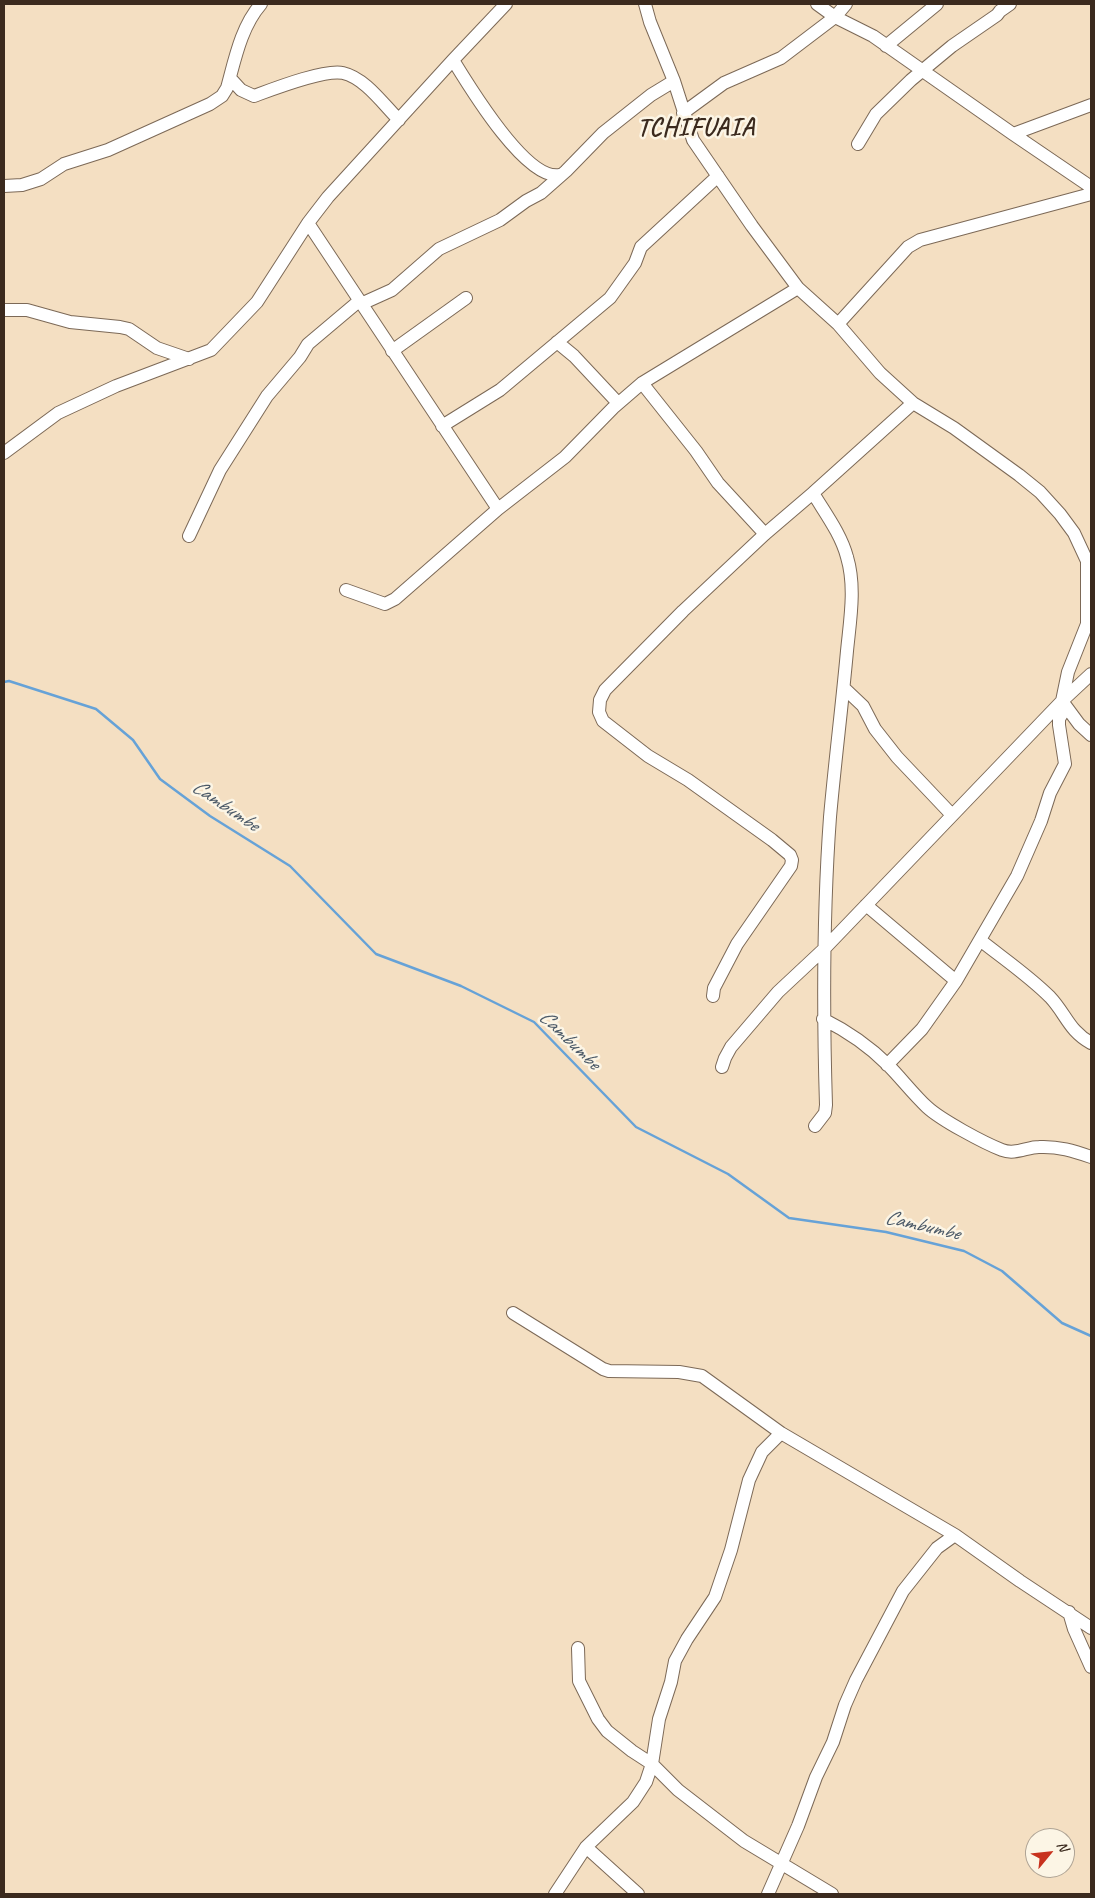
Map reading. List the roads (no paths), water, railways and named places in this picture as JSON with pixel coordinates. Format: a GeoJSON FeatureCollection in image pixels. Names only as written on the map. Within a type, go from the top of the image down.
{"type":"FeatureCollection","features":[{"type":"Feature","properties":{"kind":"street"},"geometry":{"type":"LineString","coordinates":[[4,186],[22,185],[41,179],[64,164],[108,150],[210,104],[222,96],[227,88],[243,34],[261,4]]}},
{"type":"Feature","properties":{"kind":"street"},"geometry":{"type":"LineString","coordinates":[[4,453],[58,413],[116,386],[212,350],[256,302],[328,197],[506,4]]}},
{"type":"Feature","properties":{"kind":"street"},"geometry":{"type":"LineString","coordinates":[[645,4],[650,22],[674,81],[693,140],[752,226],[798,288],[838,324],[880,373],[913,403],[954,428],[1040,492],[1074,533],[1087,561]]}},
{"type":"Feature","properties":{"kind":"street"},"geometry":{"type":"LineString","coordinates":[[817,4],[835,17],[873,36],[1091,187]]}},
{"type":"Feature","properties":{"kind":"street"},"geometry":{"type":"LineString","coordinates":[[683,113],[724,83],[781,58],[835,17],[846,4]]}},
{"type":"Feature","properties":{"kind":"street"},"geometry":{"type":"LineString","coordinates":[[886,46],[937,4]]}},
{"type":"Feature","properties":{"kind":"street"},"geometry":{"type":"LineString","coordinates":[[858,144],[876,114],[911,80],[923,72],[952,46],[1010,4]]}},
{"type":"Feature","properties":{"kind":"street"},"geometry":{"type":"LineString","coordinates":[[453,60],[492,121],[523,156],[536,168],[554,176],[560,175]]}},
{"type":"Feature","properties":{"kind":"street"},"geometry":{"type":"LineString","coordinates":[[230,78],[241,90],[254,96],[328,74],[342,73],[357,80],[371,91],[399,120]]}},
{"type":"Feature","properties":{"kind":"street"},"geometry":{"type":"LineString","coordinates":[[189,536],[220,470],[267,396],[300,357],[308,344],[360,303],[392,290],[439,249],[500,220],[526,201],[541,193],[566,171],[603,133],[651,95],[674,81]]}},
{"type":"Feature","properties":{"kind":"street"},"geometry":{"type":"LineString","coordinates":[[1013,134],[1091,104]]}},
{"type":"Feature","properties":{"kind":"street"},"geometry":{"type":"LineString","coordinates":[[442,426],[500,390],[610,298],[635,263],[641,247],[718,176]]}},
{"type":"Feature","properties":{"kind":"street"},"geometry":{"type":"LineString","coordinates":[[838,324],[908,247],[920,240],[1091,194]]}},
{"type":"Feature","properties":{"kind":"street"},"geometry":{"type":"LineString","coordinates":[[308,224],[498,509]]}},
{"type":"Feature","properties":{"kind":"street"},"geometry":{"type":"LineString","coordinates":[[346,590],[385,604],[395,599],[498,509],[565,457],[618,403],[642,383],[798,288]]}},
{"type":"Feature","properties":{"kind":"street"},"geometry":{"type":"LineString","coordinates":[[392,351],[466,298]]}},
{"type":"Feature","properties":{"kind":"street"},"geometry":{"type":"LineString","coordinates":[[4,310],[27,310],[70,322],[129,329],[158,348],[189,358]]}},
{"type":"Feature","properties":{"kind":"street"},"geometry":{"type":"LineString","coordinates":[[557,342],[574,356],[618,403]]}},
{"type":"Feature","properties":{"kind":"street"},"geometry":{"type":"LineString","coordinates":[[642,383],[696,451],[718,483],[765,534]]}},
{"type":"Feature","properties":{"kind":"street"},"geometry":{"type":"LineString","coordinates":[[713,996],[714,988],[737,944],[791,866],[792,860],[790,855],[772,840],[688,780],[648,756],[603,721],[599,712],[600,700],[605,690],[683,611],[765,534],[814,493],[913,403]]}},
{"type":"Feature","properties":{"kind":"street"},"geometry":{"type":"LineString","coordinates":[[814,493],[842,543],[847,557],[852,586],[844,688],[830,816],[823,1019],[826,1105],[825,1113],[815,1126]]}},
{"type":"Feature","properties":{"kind":"street"},"geometry":{"type":"LineString","coordinates":[[888,1065],[922,1029],[956,981],[1017,876],[1041,821],[1050,793],[1065,764],[1059,718],[1064,704],[1068,672],[1087,624],[1087,561],[1091,544]]}},
{"type":"Feature","properties":{"kind":"street"},"geometry":{"type":"LineString","coordinates":[[722,1067],[731,1047],[778,992],[824,949],[952,815],[1064,704],[1091,674]]}},
{"type":"Feature","properties":{"kind":"street"},"geometry":{"type":"LineString","coordinates":[[844,688],[863,706],[875,729],[897,757],[952,815]]}},
{"type":"Feature","properties":{"kind":"street"},"geometry":{"type":"LineString","coordinates":[[1064,704],[1078,724],[1091,735]]}},
{"type":"Feature","properties":{"kind":"street"},"geometry":{"type":"LineString","coordinates":[[866,905],[956,981]]}},
{"type":"Feature","properties":{"kind":"street"},"geometry":{"type":"LineString","coordinates":[[980,940],[1049,996],[1059,1007],[1074,1032],[1091,1043]]}},
{"type":"Feature","properties":{"kind":"street"},"geometry":{"type":"LineString","coordinates":[[823,1019],[845,1030],[888,1065],[928,1108],[958,1127],[1004,1150],[1014,1152],[1040,1146],[1059,1147],[1091,1157]]}},
{"type":"Feature","properties":{"kind":"street"},"geometry":{"type":"LineString","coordinates":[[513,1313],[603,1369],[615,1372],[684,1372],[702,1376],[781,1433],[955,1535],[1091,1628]]}},
{"type":"Feature","properties":{"kind":"street"},"geometry":{"type":"LineString","coordinates":[[555,1894],[586,1846],[633,1802],[646,1782],[652,1764],[659,1719],[676,1662],[687,1639],[715,1597],[731,1550],[749,1480],[769,1443],[781,1433]]}},
{"type":"Feature","properties":{"kind":"street"},"geometry":{"type":"LineString","coordinates":[[768,1894],[816,1777],[833,1742],[845,1705],[903,1591],[937,1548],[955,1535]]}},
{"type":"Feature","properties":{"kind":"street"},"geometry":{"type":"LineString","coordinates":[[1069,1612],[1074,1629],[1091,1667]]}},
{"type":"Feature","properties":{"kind":"street"},"geometry":{"type":"LineString","coordinates":[[578,1648],[579,1681],[598,1719],[607,1731],[652,1764],[678,1790],[744,1841],[832,1894]]}},
{"type":"Feature","properties":{"kind":"street"},"geometry":{"type":"LineString","coordinates":[[586,1846],[638,1894]]}},
{"type":"Feature","properties":{"kind":"waterway","name":"Cambumbe"},"geometry":{"type":"LineString","coordinates":[[4,682],[9,681],[96,709],[133,740],[160,779],[210,816],[290,866],[376,954],[461,986],[534,1022],[636,1127],[728,1174],[789,1218],[886,1232],[964,1251],[1002,1271],[1062,1323],[1091,1336]]}},
{"type":"Feature","properties":{"kind":"district","name":"TCHIFUAIA"},"geometry":{"type":"Point","coordinates":[696,128]}}]}
